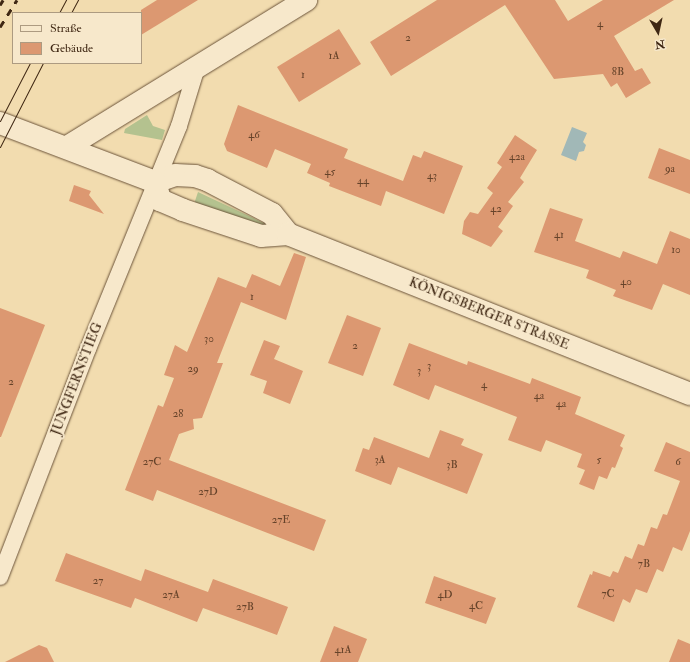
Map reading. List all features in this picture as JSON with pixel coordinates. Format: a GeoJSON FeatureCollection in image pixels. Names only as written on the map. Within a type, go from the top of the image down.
{"type":"FeatureCollection","features":[{"type":"Feature","properties":{"kind":"main road"},"geometry":{"type":"LineString","coordinates":[[67,147],[306,0]]}},
{"type":"Feature","properties":{"kind":"main road"},"geometry":{"type":"LineString","coordinates":[[0,123],[67,147],[155,182]]}},
{"type":"Feature","properties":{"kind":"main road","name":"KÖNIGSBERGER STRASSE"},"geometry":{"type":"LineString","coordinates":[[288,234],[272,214],[207,180],[195,176],[176,175],[155,182],[160,200],[183,210],[261,236],[288,234],[690,394]]}},
{"type":"Feature","properties":{"kind":"street","name":"JUNGFERNSTIEG"},"geometry":{"type":"LineString","coordinates":[[0,577],[155,182],[179,126],[197,67]]}},
{"type":"Feature","properties":{"kind":"green space"},"geometry":{"type":"Polygon","coordinates":[[[147,115],[153,126],[165,130],[162,140],[124,133],[125,129],[147,115]]]}},
{"type":"Feature","properties":{"kind":"green space"},"geometry":{"type":"Polygon","coordinates":[[[198,192],[268,225],[266,228],[194,204],[198,192]]]}},
{"type":"Feature","properties":{"kind":"water"},"geometry":{"type":"Polygon","coordinates":[[[572,127],[587,133],[583,142],[586,145],[584,151],[579,152],[576,161],[561,155],[572,127]]]}},
{"type":"Feature","properties":{"kind":"building"},"geometry":{"type":"Polygon","coordinates":[[[157,0],[198,0],[142,34],[141,10],[157,0]]]}},
{"type":"Feature","properties":{"kind":"building"},"geometry":{"type":"Polygon","coordinates":[[[437,0],[555,0],[568,21],[603,0],[674,0],[614,36],[635,71],[642,68],[651,83],[626,98],[617,83],[611,87],[603,74],[554,79],[505,5],[391,76],[370,42],[437,0]]]}},
{"type":"Feature","properties":{"kind":"building"},"geometry":{"type":"Polygon","coordinates":[[[339,29],[361,64],[299,102],[277,67],[339,29]]]}},
{"type":"Feature","properties":{"kind":"building"},"geometry":{"type":"Polygon","coordinates":[[[238,105],[348,149],[344,158],[403,181],[413,155],[421,158],[424,151],[463,166],[444,214],[386,191],[381,206],[329,186],[330,183],[307,173],[311,164],[275,149],[267,168],[227,151],[224,144],[238,105]]]}},
{"type":"Feature","properties":{"kind":"building"},"geometry":{"type":"Polygon","coordinates":[[[515,135],[537,150],[520,178],[524,182],[508,202],[513,206],[498,227],[503,231],[491,247],[462,234],[464,221],[470,212],[478,214],[493,193],[487,188],[502,167],[497,163],[515,135]]]}},
{"type":"Feature","properties":{"kind":"building"},"geometry":{"type":"Polygon","coordinates":[[[659,148],[690,160],[690,194],[648,178],[659,148]]]}},
{"type":"Feature","properties":{"kind":"building"},"geometry":{"type":"Polygon","coordinates":[[[74,185],[91,191],[89,195],[104,214],[69,201],[74,185]]]}},
{"type":"Feature","properties":{"kind":"building"},"geometry":{"type":"Polygon","coordinates":[[[550,208],[583,219],[575,241],[620,258],[623,251],[657,264],[670,231],[690,239],[690,295],[663,284],[652,310],[613,296],[616,290],[586,278],[589,270],[534,252],[550,208]]]}},
{"type":"Feature","properties":{"kind":"building"},"geometry":{"type":"Polygon","coordinates":[[[294,253],[306,257],[286,320],[241,302],[217,363],[223,363],[202,418],[193,419],[194,429],[179,434],[169,460],[326,520],[314,551],[157,490],[153,501],[125,490],[158,405],[163,407],[174,378],[164,375],[175,345],[187,352],[218,277],[246,288],[252,274],[280,286],[294,253]]]}},
{"type":"Feature","properties":{"kind":"building"},"geometry":{"type":"Polygon","coordinates":[[[0,308],[45,325],[1,437],[0,437],[0,308]]]}},
{"type":"Feature","properties":{"kind":"building"},"geometry":{"type":"Polygon","coordinates":[[[347,315],[381,328],[363,376],[328,363],[347,315]]]}},
{"type":"Feature","properties":{"kind":"building"},"geometry":{"type":"Polygon","coordinates":[[[264,340],[280,346],[274,359],[303,371],[290,404],[263,393],[267,381],[250,375],[264,340]]]}},
{"type":"Feature","properties":{"kind":"building"},"geometry":{"type":"Polygon","coordinates":[[[409,343],[467,365],[468,361],[530,384],[532,378],[581,397],[575,414],[625,435],[620,446],[623,448],[615,468],[612,467],[607,479],[599,476],[594,490],[579,484],[585,470],[577,467],[582,454],[546,440],[541,452],[508,440],[517,417],[435,385],[429,400],[393,385],[409,343]]]}},
{"type":"Feature","properties":{"kind":"building"},"geometry":{"type":"Polygon","coordinates":[[[440,430],[464,439],[461,445],[483,454],[467,494],[398,467],[391,485],[355,471],[363,448],[369,450],[374,437],[429,458],[440,430]]]}},
{"type":"Feature","properties":{"kind":"building"},"geometry":{"type":"Polygon","coordinates":[[[666,442],[690,452],[690,531],[682,551],[673,547],[663,572],[657,569],[647,593],[636,589],[630,603],[623,599],[614,622],[577,607],[590,574],[592,575],[593,571],[610,577],[613,571],[618,573],[625,556],[632,559],[638,544],[644,546],[651,527],[657,529],[663,514],[667,515],[680,481],[654,471],[666,442]]]}},
{"type":"Feature","properties":{"kind":"building"},"geometry":{"type":"Polygon","coordinates":[[[66,553],[141,581],[145,569],[208,592],[213,579],[288,607],[277,635],[203,608],[197,622],[135,598],[131,608],[55,581],[66,553]]]}},
{"type":"Feature","properties":{"kind":"building"},"geometry":{"type":"Polygon","coordinates":[[[434,576],[496,598],[486,624],[425,603],[434,576]]]}},
{"type":"Feature","properties":{"kind":"building"},"geometry":{"type":"Polygon","coordinates":[[[334,626],[367,639],[358,662],[320,662],[334,626]]]}},
{"type":"Feature","properties":{"kind":"building"},"geometry":{"type":"Polygon","coordinates":[[[678,639],[690,644],[690,662],[669,662],[678,639]]]}},
{"type":"Feature","properties":{"kind":"building"},"geometry":{"type":"Polygon","coordinates":[[[39,645],[47,648],[54,662],[5,662],[39,645]]]}},
{"type":"Feature","properties":{"kind":"tram line"},"geometry":{"type":"LineString","coordinates":[[60,12],[66,0]]}},
{"type":"Feature","properties":{"kind":"tram line"},"geometry":{"type":"LineString","coordinates":[[72,12],[78,0]]}},
{"type":"Feature","properties":{"kind":"tram line"},"geometry":{"type":"LineString","coordinates":[[0,121],[29,64]]}},
{"type":"Feature","properties":{"kind":"tram line"},"geometry":{"type":"LineString","coordinates":[[0,147],[42,64]]}},
{"type":"Feature","properties":{"kind":"railway"},"geometry":{"type":"LineString","coordinates":[[0,5],[3,0]]}},
{"type":"Feature","properties":{"kind":"railway"},"geometry":{"type":"LineString","coordinates":[[0,27],[17,0]]}}]}
